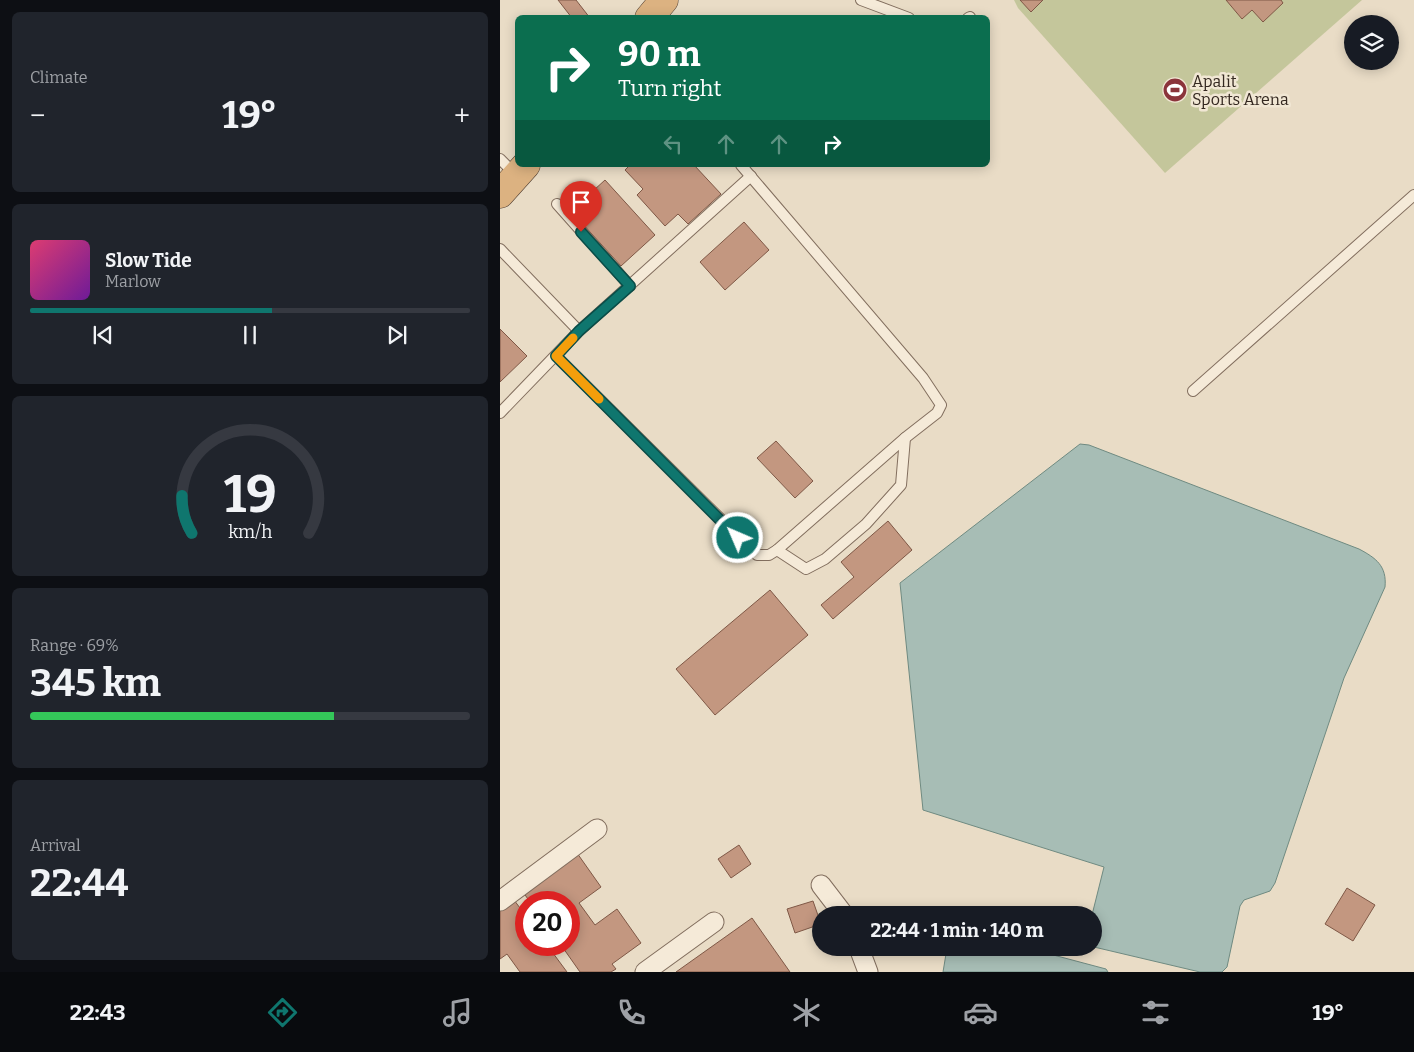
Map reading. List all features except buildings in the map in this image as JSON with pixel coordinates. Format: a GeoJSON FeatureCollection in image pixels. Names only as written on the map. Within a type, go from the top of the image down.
{"type":"FeatureCollection","features":[{"type":"Feature","properties":{"kind":"highway"},"geometry":{"type":"LineString","coordinates":[[652,15],[664,0]]}},
{"type":"Feature","properties":{"kind":"street"},"geometry":{"type":"LineString","coordinates":[[500,901],[597,829]]}},
{"type":"Feature","properties":{"kind":"street"},"geometry":{"type":"LineString","coordinates":[[821,886],[837,906]]}},
{"type":"Feature","properties":{"kind":"street"},"geometry":{"type":"LineString","coordinates":[[645,972],[714,922]]}},
{"type":"Feature","properties":{"kind":"street"},"geometry":{"type":"LineString","coordinates":[[862,956],[868,972]]}},
{"type":"Feature","properties":{"kind":"lane"},"geometry":{"type":"LineString","coordinates":[[861,0],[898,15]]}},
{"type":"Feature","properties":{"kind":"lane"},"geometry":{"type":"LineString","coordinates":[[556,356],[752,553],[768,555],[777,550],[905,438],[937,413],[941,404],[923,378],[743,167]]}},
{"type":"Feature","properties":{"kind":"lane"},"geometry":{"type":"LineString","coordinates":[[500,413],[579,331],[751,176]]}},
{"type":"Feature","properties":{"kind":"lane"},"geometry":{"type":"LineString","coordinates":[[1193,391],[1414,195]]}},
{"type":"Feature","properties":{"kind":"lane"},"geometry":{"type":"LineString","coordinates":[[557,204],[630,286]]}},
{"type":"Feature","properties":{"kind":"lane"},"geometry":{"type":"LineString","coordinates":[[500,249],[579,331]]}},
{"type":"Feature","properties":{"kind":"lane"},"geometry":{"type":"LineString","coordinates":[[777,550],[806,569],[825,559],[866,524],[901,485],[905,438]]}},
{"type":"Feature","properties":{"kind":"green space","name":"Apalit Sports Arena"},"geometry":{"type":"Polygon","coordinates":[[[1014,0],[1362,0],[1165,173],[1018,8],[1014,0]]]}},
{"type":"Feature","properties":{"kind":"water"},"geometry":{"type":"Polygon","coordinates":[[[1080,444],[1089,445],[1359,549],[1375,559],[1384,573],[1385,587],[1344,678],[1275,883],[1270,891],[1244,900],[1240,906],[1227,967],[1222,972],[1200,972],[1102,949],[1102,906],[1094,906],[1104,867],[923,810],[900,583],[1080,444]]]}},
{"type":"Feature","properties":{"kind":"water"},"geometry":{"type":"Polygon","coordinates":[[[946,956],[1057,956],[1106,969],[1108,972],[943,972],[946,956]]]}},
{"type":"Feature","properties":{"kind":"slow traffic"},"geometry":{"type":"LineString","coordinates":[[573,338],[556,356],[599,399]]}},
{"type":"Feature","properties":{"kind":"place","name":"Apalit Sports Arena"},"geometry":{"type":"Point","coordinates":[1175,90]}},
{"type":"Feature","properties":{"kind":"route"},"geometry":{"type":"LineString","coordinates":[[581,232],[630,286],[579,331],[556,356],[738,538]]}}]}
